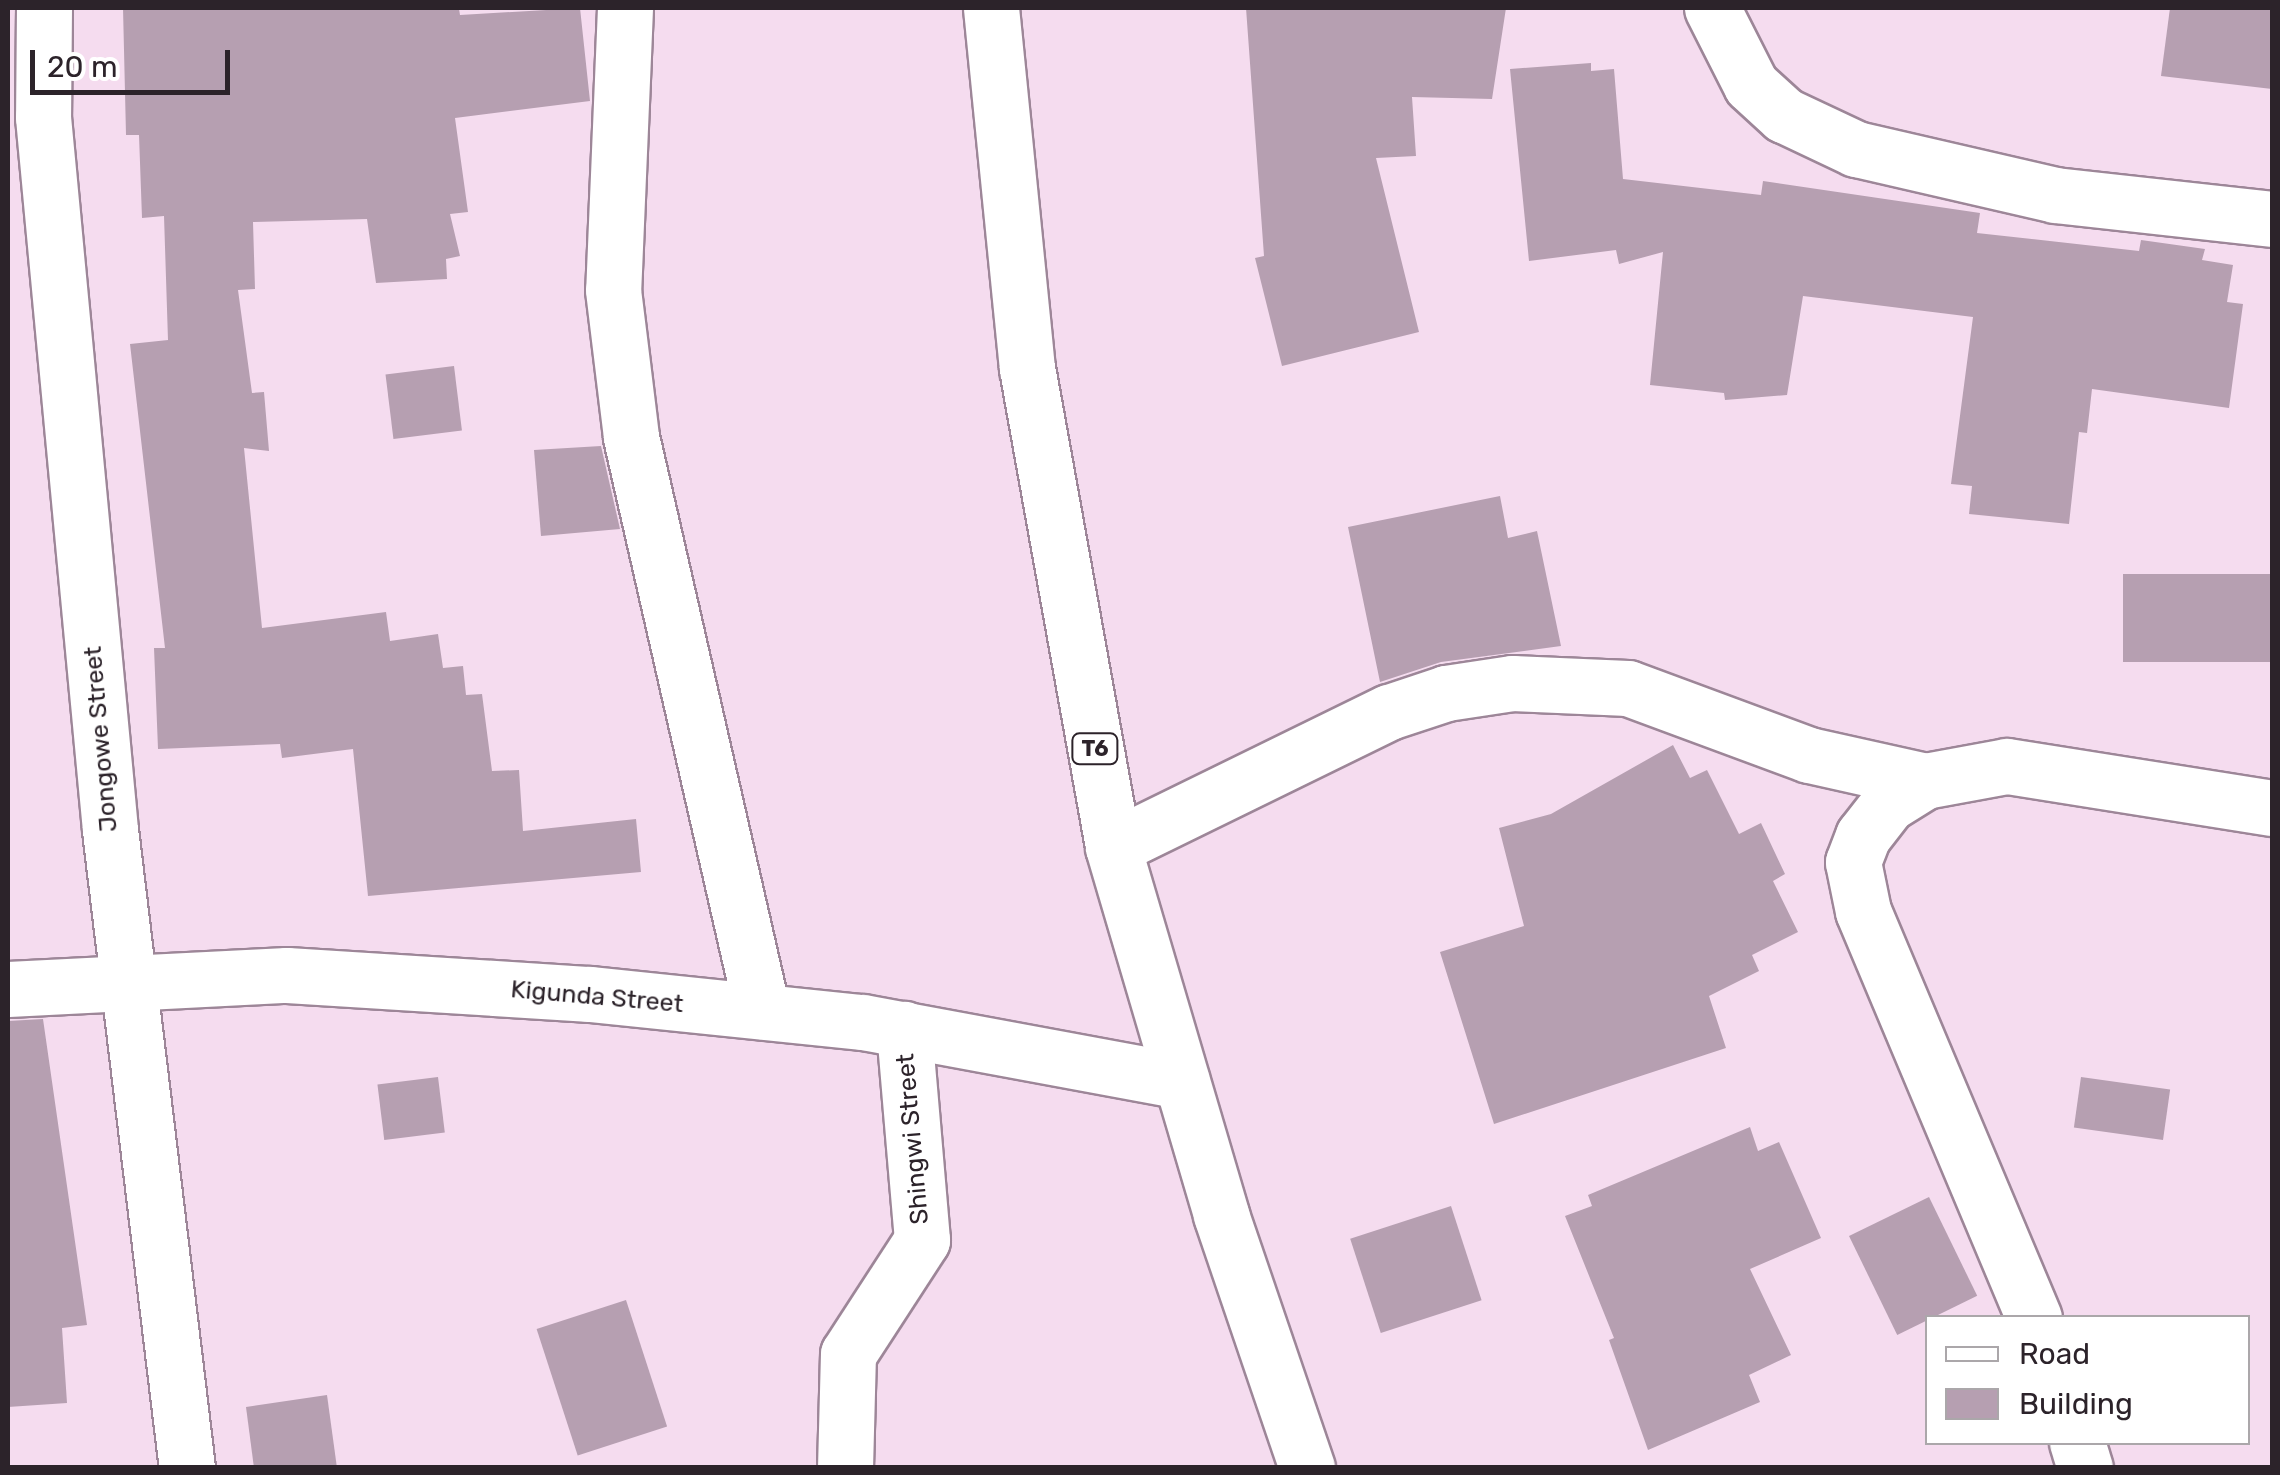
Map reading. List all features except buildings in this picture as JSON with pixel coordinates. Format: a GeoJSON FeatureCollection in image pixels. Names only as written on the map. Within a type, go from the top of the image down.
{"type":"FeatureCollection","features":[{"type":"Feature","properties":{"kind":"main road","name":"Jongowe Street"},"geometry":{"type":"LineString","coordinates":[[44,8],[43,117],[127,982],[187,1468]]}},
{"type":"Feature","properties":{"kind":"main road"},"geometry":{"type":"LineString","coordinates":[[625,8],[613,290],[631,437],[762,1012]]}},
{"type":"Feature","properties":{"kind":"main road","name":"T6"},"geometry":{"type":"LineString","coordinates":[[990,8],[1027,368],[1112,846],[1182,1081],[1307,1468]]}},
{"type":"Feature","properties":{"kind":"main road"},"geometry":{"type":"LineString","coordinates":[[1712,8],[1751,85],[1784,115],[1856,148],[2055,196],[2272,220]]}},
{"type":"Feature","properties":{"kind":"main road"},"geometry":{"type":"LineString","coordinates":[[1112,846],[1388,712],[1446,693],[1512,683],[1628,688],[1846,766],[1926,781]]}},
{"type":"Feature","properties":{"kind":"main road"},"geometry":{"type":"LineString","coordinates":[[2033,1315],[1863,911],[1853,862],[1863,836],[1888,804],[1926,781],[2007,766],[2272,808]]}},
{"type":"Feature","properties":{"kind":"main road","name":"Kigunda Street"},"geometry":{"type":"LineString","coordinates":[[8,989],[287,976],[762,1012],[904,1029],[1182,1081]]}},
{"type":"Feature","properties":{"kind":"main road","name":"Shingwi Street"},"geometry":{"type":"LineString","coordinates":[[845,1468],[848,1354],[922,1240],[904,1029]]}}]}
